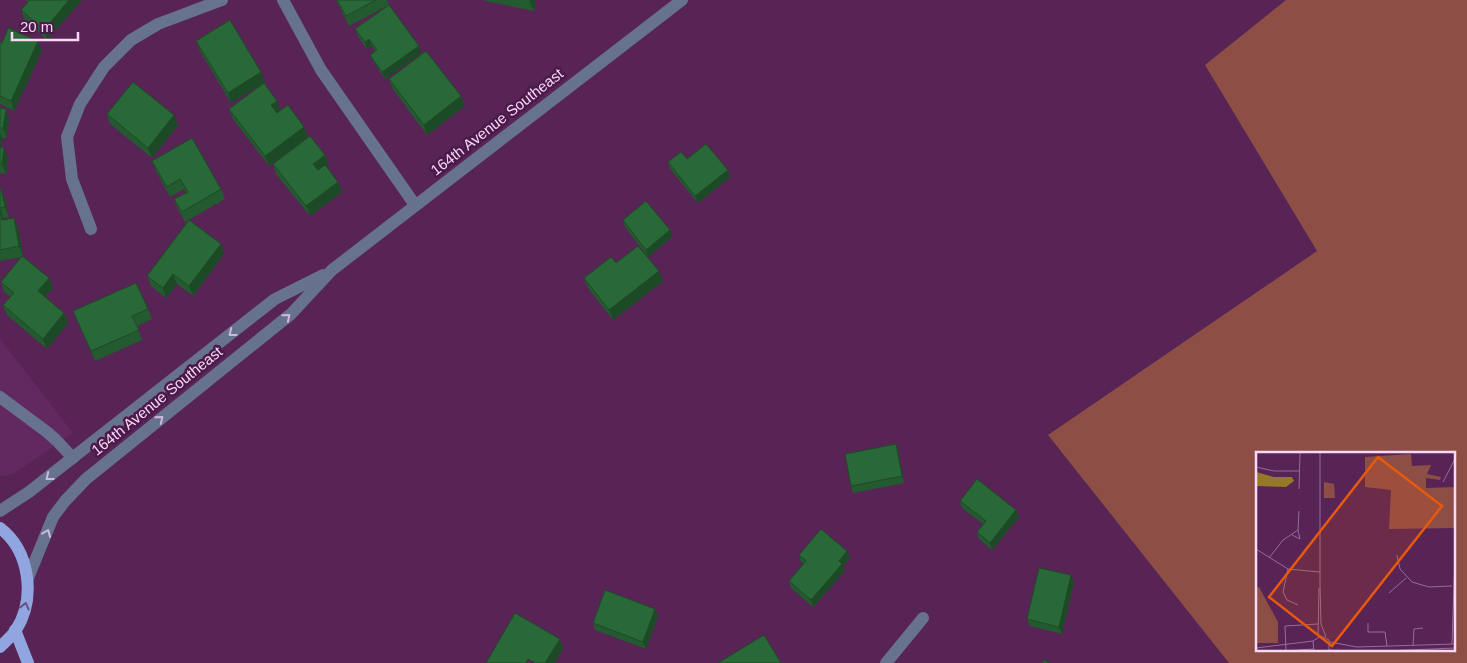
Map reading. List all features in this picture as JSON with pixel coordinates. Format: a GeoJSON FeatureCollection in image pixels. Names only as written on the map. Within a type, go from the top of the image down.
{"type":"FeatureCollection","features":[{"type":"Feature","properties":{"kind":"main road"},"geometry":{"type":"LineString","coordinates":[[0,528],[7,534],[21,554],[28,578],[28,596],[24,614],[15,630],[0,647]]}},
{"type":"Feature","properties":{"kind":"main road"},"geometry":{"type":"LineString","coordinates":[[15,630],[28,663]]}},
{"type":"Feature","properties":{"kind":"street"},"geometry":{"type":"LineString","coordinates":[[92,228],[72,179],[68,137],[80,104],[104,67],[131,40],[158,24],[222,0]]}},
{"type":"Feature","properties":{"kind":"street"},"geometry":{"type":"LineString","coordinates":[[283,0],[321,70],[415,205]]}},
{"type":"Feature","properties":{"kind":"street","name":"164th Avenue Southeast"},"geometry":{"type":"LineString","coordinates":[[28,578],[53,517],[86,479],[291,314],[332,270],[682,0]]}},
{"type":"Feature","properties":{"kind":"street","name":"164th Avenue Southeast"},"geometry":{"type":"LineString","coordinates":[[0,510],[29,492],[276,299],[332,270]]}},
{"type":"Feature","properties":{"kind":"street"},"geometry":{"type":"LineString","coordinates":[[0,397],[47,432],[73,458]]}},
{"type":"Feature","properties":{"kind":"street"},"geometry":{"type":"LineString","coordinates":[[886,663],[923,618]]}},
{"type":"Feature","properties":{"kind":"shaded area"},"geometry":{"type":"Polygon","coordinates":[[[1286,0],[1467,0],[1467,663],[1229,663],[1048,435],[1317,251],[1205,65],[1286,0]]]}},
{"type":"Feature","properties":{"kind":"shaded area"},"geometry":{"type":"Polygon","coordinates":[[[0,339],[73,433],[13,474],[0,476],[0,339]]]}},
{"type":"Feature","properties":{"kind":"building"},"geometry":{"type":"Polygon","coordinates":[[[30,0],[69,0],[44,30],[21,10],[30,0]]]}},
{"type":"Feature","properties":{"kind":"building"},"geometry":{"type":"Polygon","coordinates":[[[337,0],[376,0],[346,16],[337,0]]]}},
{"type":"Feature","properties":{"kind":"building"},"geometry":{"type":"Polygon","coordinates":[[[389,5],[419,46],[382,72],[370,55],[377,50],[369,39],[365,42],[355,29],[389,5]]]}},
{"type":"Feature","properties":{"kind":"building"},"geometry":{"type":"Polygon","coordinates":[[[230,20],[261,72],[228,93],[196,41],[230,20]]]}},
{"type":"Feature","properties":{"kind":"building"},"geometry":{"type":"Polygon","coordinates":[[[8,28],[38,41],[11,101],[0,96],[0,42],[2,43],[8,28]]]}},
{"type":"Feature","properties":{"kind":"building"},"geometry":{"type":"Polygon","coordinates":[[[426,51],[461,96],[424,125],[389,79],[426,51]]]}},
{"type":"Feature","properties":{"kind":"building"},"geometry":{"type":"Polygon","coordinates":[[[133,82],[174,115],[148,148],[107,114],[133,82]]]}},
{"type":"Feature","properties":{"kind":"building"},"geometry":{"type":"Polygon","coordinates":[[[264,83],[277,101],[271,105],[277,113],[288,105],[304,127],[265,156],[229,109],[264,83]]]}},
{"type":"Feature","properties":{"kind":"building"},"geometry":{"type":"Polygon","coordinates":[[[0,108],[6,109],[3,128],[0,128],[0,108]]]}},
{"type":"Feature","properties":{"kind":"building"},"geometry":{"type":"Polygon","coordinates":[[[310,136],[325,155],[313,164],[318,170],[325,165],[338,182],[306,206],[273,164],[310,136]]]}},
{"type":"Feature","properties":{"kind":"building"},"geometry":{"type":"Polygon","coordinates":[[[192,138],[221,189],[182,212],[174,199],[188,192],[180,179],[167,187],[152,161],[192,138]]]}},
{"type":"Feature","properties":{"kind":"building"},"geometry":{"type":"Polygon","coordinates":[[[706,144],[728,170],[695,196],[668,162],[681,152],[687,159],[706,144]]]}},
{"type":"Feature","properties":{"kind":"building"},"geometry":{"type":"Polygon","coordinates":[[[0,147],[4,148],[2,164],[0,163],[0,147]]]}},
{"type":"Feature","properties":{"kind":"building"},"geometry":{"type":"Polygon","coordinates":[[[0,189],[5,207],[0,208],[0,189]]]}},
{"type":"Feature","properties":{"kind":"building"},"geometry":{"type":"Polygon","coordinates":[[[646,201],[670,230],[646,250],[623,220],[646,201]]]}},
{"type":"Feature","properties":{"kind":"building"},"geometry":{"type":"Polygon","coordinates":[[[0,209],[2,220],[14,218],[19,246],[0,250],[0,209]]]}},
{"type":"Feature","properties":{"kind":"building"},"geometry":{"type":"Polygon","coordinates":[[[189,220],[221,244],[189,286],[173,274],[163,288],[147,276],[189,220]]]}},
{"type":"Feature","properties":{"kind":"building"},"geometry":{"type":"Polygon","coordinates":[[[638,246],[659,271],[609,310],[584,278],[611,257],[616,263],[638,246]]]}},
{"type":"Feature","properties":{"kind":"building"},"geometry":{"type":"Polygon","coordinates":[[[22,256],[49,278],[38,291],[64,313],[43,339],[3,305],[14,293],[1,282],[22,256]]]}},
{"type":"Feature","properties":{"kind":"building"},"geometry":{"type":"Polygon","coordinates":[[[136,283],[148,309],[132,316],[139,330],[91,351],[73,311],[136,283]]]}},
{"type":"Feature","properties":{"kind":"building"},"geometry":{"type":"Polygon","coordinates":[[[896,444],[902,476],[851,486],[845,454],[896,444]]]}},
{"type":"Feature","properties":{"kind":"building"},"geometry":{"type":"Polygon","coordinates":[[[977,479],[1016,510],[990,543],[977,532],[986,521],[960,501],[977,479]]]}},
{"type":"Feature","properties":{"kind":"building"},"geometry":{"type":"Polygon","coordinates":[[[821,529],[847,551],[839,561],[842,564],[811,600],[789,581],[806,561],[799,555],[821,529]]]}},
{"type":"Feature","properties":{"kind":"building"},"geometry":{"type":"Polygon","coordinates":[[[1039,568],[1071,575],[1059,627],[1027,619],[1039,568]]]}},
{"type":"Feature","properties":{"kind":"building"},"geometry":{"type":"Polygon","coordinates":[[[605,590],[655,609],[643,642],[593,623],[605,590]]]}},
{"type":"Feature","properties":{"kind":"building"},"geometry":{"type":"Polygon","coordinates":[[[515,613],[560,639],[545,663],[535,663],[528,659],[526,663],[486,663],[515,613]]]}},
{"type":"Feature","properties":{"kind":"building"},"geometry":{"type":"Polygon","coordinates":[[[764,635],[781,663],[718,663],[764,635]]]}}]}
